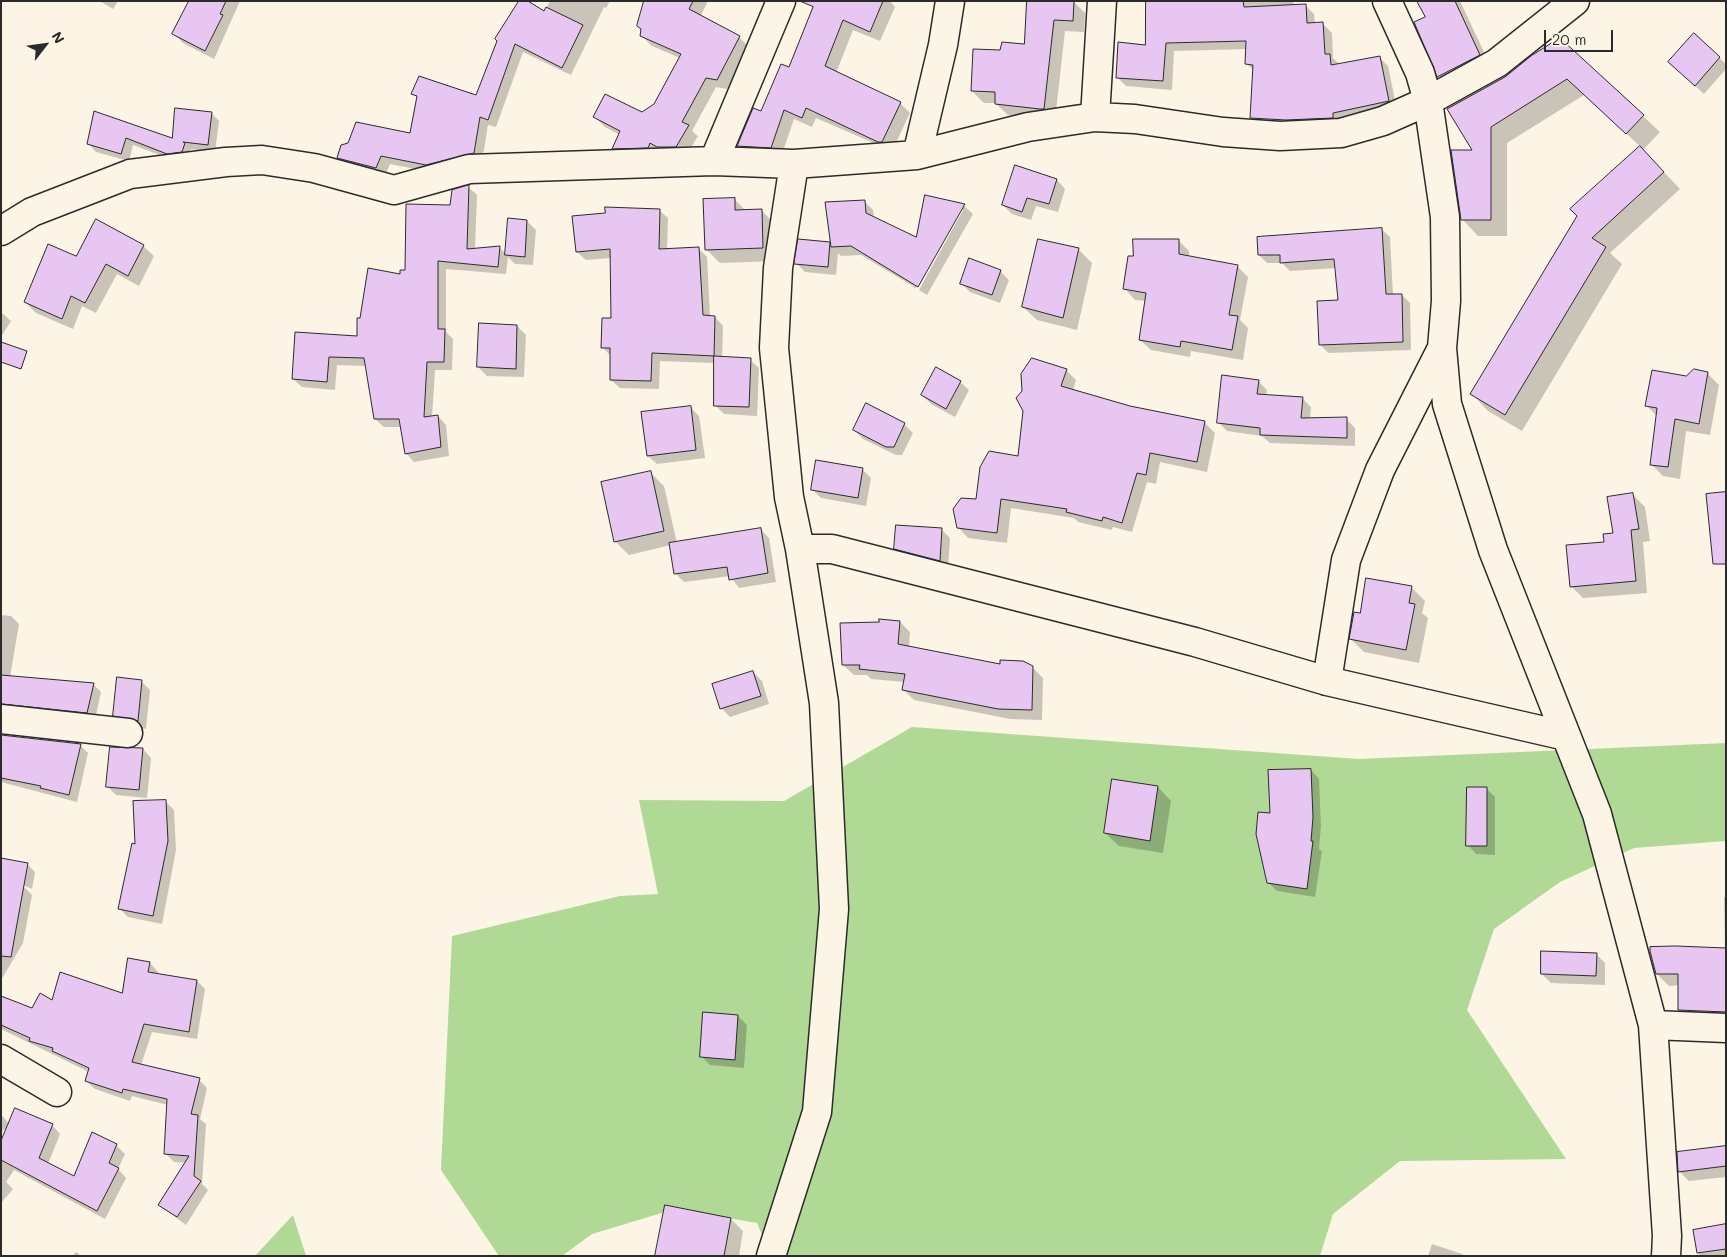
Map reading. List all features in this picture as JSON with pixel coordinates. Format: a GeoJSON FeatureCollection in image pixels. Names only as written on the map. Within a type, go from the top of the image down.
{"type":"FeatureCollection","features":[{"type":"Feature","properties":{"kind":"street"},"geometry":{"type":"LineString","coordinates":[[714,161],[781,1]]}},
{"type":"Feature","properties":{"kind":"street"},"geometry":{"type":"LineString","coordinates":[[918,155],[943,45],[950,1]]}},
{"type":"Feature","properties":{"kind":"street"},"geometry":{"type":"LineString","coordinates":[[1095,117],[1102,1]]}},
{"type":"Feature","properties":{"kind":"street"},"geometry":{"type":"LineString","coordinates":[[1387,1],[1420,72],[1428,101],[1445,217],[1446,301],[1442,348],[1446,404],[1493,550],[1597,814],[1653,1025],[1668,1236],[1666,1256]]}},
{"type":"Feature","properties":{"kind":"street"},"geometry":{"type":"LineString","coordinates":[[1,231],[32,212],[130,174],[226,162],[262,160],[314,168],[394,190],[469,169],[714,161],[794,164],[918,155],[1028,127],[1095,117],[1135,119],[1223,132],[1280,136],[1341,133],[1383,121],[1428,101],[1497,63],[1575,1]]}},
{"type":"Feature","properties":{"kind":"street"},"geometry":{"type":"LineString","coordinates":[[771,1256],[817,1112],[834,909],[824,703],[800,549],[789,497],[774,348],[778,268],[794,164]]}},
{"type":"Feature","properties":{"kind":"street"},"geometry":{"type":"LineString","coordinates":[[1327,681],[1346,560],[1380,470],[1442,348]]}},
{"type":"Feature","properties":{"kind":"street"},"geometry":{"type":"LineString","coordinates":[[789,497],[832,550]]}},
{"type":"Feature","properties":{"kind":"street"},"geometry":{"type":"LineString","coordinates":[[800,549],[832,550],[1196,642],[1327,681],[1566,736]]}},
{"type":"Feature","properties":{"kind":"street"},"geometry":{"type":"LineString","coordinates":[[1,719],[128,734]]}},
{"type":"Feature","properties":{"kind":"street"},"geometry":{"type":"LineString","coordinates":[[1653,1025],[1726,1028]]}},
{"type":"Feature","properties":{"kind":"street"},"geometry":{"type":"LineString","coordinates":[[1,1059],[57,1092]]}},
{"type":"Feature","properties":{"kind":"green space"},"geometry":{"type":"Polygon","coordinates":[[[912,727],[1359,759],[1726,743],[1726,841],[1634,848],[1560,882],[1494,929],[1467,1010],[1566,1159],[1400,1161],[1333,1214],[1320,1256],[771,1256],[757,1223],[675,1209],[592,1234],[562,1256],[499,1256],[441,1170],[452,936],[620,896],[658,894],[639,800],[784,801],[912,727]]]}},
{"type":"Feature","properties":{"kind":"green space"},"geometry":{"type":"Polygon","coordinates":[[[293,1215],[306,1256],[255,1256],[293,1215]]]}},
{"type":"Feature","properties":{"kind":"building"},"geometry":{"type":"Polygon","coordinates":[[[189,1],[226,1],[220,14],[223,15],[205,51],[172,34],[189,1]]]}},
{"type":"Feature","properties":{"kind":"building"},"geometry":{"type":"Polygon","coordinates":[[[519,1],[528,1],[544,11],[546,7],[583,25],[562,68],[515,44],[488,120],[480,117],[474,153],[426,165],[381,156],[376,168],[337,158],[341,145],[348,143],[356,122],[410,133],[417,96],[411,94],[419,76],[476,95],[497,41],[495,39],[519,1]]]}},
{"type":"Feature","properties":{"kind":"building"},"geometry":{"type":"Polygon","coordinates":[[[644,1],[693,1],[689,9],[740,36],[717,80],[706,78],[682,122],[689,125],[676,147],[657,147],[650,143],[648,148],[612,149],[620,131],[593,117],[605,94],[642,112],[654,104],[681,54],[640,36],[641,29],[637,26],[644,1]]]}},
{"type":"Feature","properties":{"kind":"building"},"geometry":{"type":"Polygon","coordinates":[[[800,1],[883,1],[870,32],[843,20],[825,66],[901,102],[882,142],[878,142],[806,108],[802,118],[784,110],[771,148],[737,146],[753,108],[761,111],[781,64],[789,67],[813,7],[800,1]]]}},
{"type":"Feature","properties":{"kind":"building"},"geometry":{"type":"Polygon","coordinates":[[[1027,1],[1074,1],[1073,21],[1054,20],[1044,109],[995,104],[995,92],[971,91],[973,49],[1000,50],[1002,42],[1024,44],[1027,1]]]}},
{"type":"Feature","properties":{"kind":"building"},"geometry":{"type":"Polygon","coordinates":[[[1146,1],[1243,1],[1244,7],[1306,4],[1307,23],[1323,22],[1325,54],[1330,54],[1331,65],[1380,56],[1389,101],[1333,113],[1333,118],[1286,120],[1250,118],[1253,65],[1245,64],[1246,41],[1166,43],[1163,81],[1116,78],[1118,42],[1145,45],[1146,1]]]}},
{"type":"Feature","properties":{"kind":"building"},"geometry":{"type":"Polygon","coordinates":[[[1417,1],[1455,1],[1480,55],[1437,77],[1414,22],[1425,17],[1417,1]]]}},
{"type":"Feature","properties":{"kind":"building"},"geometry":{"type":"Polygon","coordinates":[[[1694,33],[1720,57],[1695,86],[1668,62],[1694,33]]]}},
{"type":"Feature","properties":{"kind":"building"},"geometry":{"type":"Polygon","coordinates":[[[1560,38],[1644,115],[1626,134],[1567,79],[1491,127],[1491,220],[1461,220],[1451,150],[1472,150],[1447,109],[1505,77],[1531,56],[1560,38]]]}},
{"type":"Feature","properties":{"kind":"building"},"geometry":{"type":"Polygon","coordinates":[[[175,108],[212,112],[208,145],[183,142],[185,143],[182,152],[167,154],[126,138],[121,154],[87,144],[94,111],[172,138],[175,108]]]}},
{"type":"Feature","properties":{"kind":"building"},"geometry":{"type":"Polygon","coordinates":[[[1640,146],[1664,172],[1592,238],[1606,247],[1505,415],[1470,394],[1577,216],[1570,209],[1640,146]]]}},
{"type":"Feature","properties":{"kind":"building"},"geometry":{"type":"Polygon","coordinates":[[[1015,165],[1057,179],[1049,204],[1027,198],[1022,212],[1002,205],[1015,165]]]}},
{"type":"Feature","properties":{"kind":"building"},"geometry":{"type":"Polygon","coordinates":[[[469,185],[467,249],[500,246],[498,267],[438,261],[438,329],[445,329],[444,362],[427,362],[424,417],[438,415],[441,447],[405,454],[399,419],[374,419],[364,358],[329,357],[327,382],[292,379],[295,332],[357,336],[357,318],[360,318],[368,268],[400,274],[400,270],[405,270],[406,204],[450,205],[452,190],[469,185]]]}},
{"type":"Feature","properties":{"kind":"building"},"geometry":{"type":"Polygon","coordinates":[[[925,195],[965,204],[918,287],[851,246],[831,247],[825,202],[865,200],[866,213],[916,237],[925,195]]]}},
{"type":"Feature","properties":{"kind":"building"},"geometry":{"type":"Polygon","coordinates":[[[735,198],[735,210],[762,209],[763,248],[705,250],[703,199],[735,198]]]}},
{"type":"Feature","properties":{"kind":"building"},"geometry":{"type":"Polygon","coordinates":[[[605,207],[660,209],[659,249],[699,247],[703,315],[715,316],[714,356],[652,353],[651,381],[610,380],[610,348],[601,348],[602,318],[611,318],[610,249],[576,252],[572,216],[605,213],[605,207]]]}},
{"type":"Feature","properties":{"kind":"building"},"geometry":{"type":"Polygon","coordinates":[[[508,218],[527,220],[525,257],[505,255],[508,218]]]}},
{"type":"Feature","properties":{"kind":"building"},"geometry":{"type":"Polygon","coordinates":[[[96,219],[144,245],[128,276],[106,264],[85,303],[71,296],[62,319],[24,302],[48,244],[76,256],[96,219]]]}},
{"type":"Feature","properties":{"kind":"building"},"geometry":{"type":"Polygon","coordinates":[[[1382,228],[1386,294],[1402,294],[1403,342],[1319,345],[1317,301],[1338,300],[1334,259],[1280,263],[1280,255],[1258,255],[1257,237],[1382,228]]]}},
{"type":"Feature","properties":{"kind":"building"},"geometry":{"type":"Polygon","coordinates":[[[798,239],[830,242],[828,267],[794,264],[798,239]]]}},
{"type":"Feature","properties":{"kind":"building"},"geometry":{"type":"Polygon","coordinates":[[[1038,239],[1079,248],[1063,318],[1022,307],[1038,239]]]}},
{"type":"Feature","properties":{"kind":"building"},"geometry":{"type":"Polygon","coordinates":[[[1133,239],[1179,239],[1179,254],[1238,265],[1229,315],[1238,316],[1232,350],[1181,341],[1180,347],[1139,340],[1146,293],[1123,289],[1128,256],[1133,256],[1133,239]]]}},
{"type":"Feature","properties":{"kind":"building"},"geometry":{"type":"Polygon","coordinates":[[[969,258],[1001,270],[992,295],[960,284],[969,258]]]}},
{"type":"Feature","properties":{"kind":"building"},"geometry":{"type":"Polygon","coordinates":[[[479,323],[517,325],[516,369],[477,367],[479,323]]]}},
{"type":"Feature","properties":{"kind":"building"},"geometry":{"type":"Polygon","coordinates":[[[1,342],[27,351],[21,369],[1,362],[1,342]]]}},
{"type":"Feature","properties":{"kind":"building"},"geometry":{"type":"Polygon","coordinates":[[[714,356],[751,358],[749,407],[714,406],[714,356]]]}},
{"type":"Feature","properties":{"kind":"building"},"geometry":{"type":"Polygon","coordinates":[[[1032,358],[1067,369],[1061,386],[1130,406],[1205,421],[1197,462],[1150,453],[1146,475],[1137,473],[1122,523],[1103,517],[1102,521],[1066,512],[1067,509],[1001,499],[997,533],[957,528],[953,509],[961,498],[976,499],[980,467],[989,451],[1018,456],[1023,411],[1016,398],[1022,391],[1021,374],[1032,358]]]}},
{"type":"Feature","properties":{"kind":"building"},"geometry":{"type":"Polygon","coordinates":[[[936,367],[961,381],[946,409],[921,395],[936,367]]]}},
{"type":"Feature","properties":{"kind":"building"},"geometry":{"type":"Polygon","coordinates":[[[1694,369],[1708,372],[1699,424],[1675,419],[1668,467],[1650,465],[1657,408],[1645,406],[1652,370],[1686,376],[1694,369]]]}},
{"type":"Feature","properties":{"kind":"building"},"geometry":{"type":"Polygon","coordinates":[[[1222,375],[1259,380],[1257,394],[1303,397],[1301,418],[1347,417],[1347,438],[1260,435],[1260,428],[1217,423],[1222,375]]]}},
{"type":"Feature","properties":{"kind":"building"},"geometry":{"type":"Polygon","coordinates":[[[866,403],[905,423],[894,447],[886,447],[853,430],[866,403]]]}},
{"type":"Feature","properties":{"kind":"building"},"geometry":{"type":"Polygon","coordinates":[[[691,406],[696,450],[647,456],[641,412],[691,406]]]}},
{"type":"Feature","properties":{"kind":"building"},"geometry":{"type":"Polygon","coordinates":[[[816,460],[863,468],[858,498],[811,490],[816,460]]]}},
{"type":"Feature","properties":{"kind":"building"},"geometry":{"type":"Polygon","coordinates":[[[651,471],[664,531],[614,542],[601,482],[651,471]]]}},
{"type":"Feature","properties":{"kind":"building"},"geometry":{"type":"Polygon","coordinates":[[[1726,492],[1726,564],[1713,564],[1706,494],[1726,492]]]}},
{"type":"Feature","properties":{"kind":"building"},"geometry":{"type":"Polygon","coordinates":[[[1633,493],[1639,529],[1631,530],[1636,581],[1570,587],[1566,545],[1604,542],[1603,534],[1613,533],[1607,497],[1633,493]]]}},
{"type":"Feature","properties":{"kind":"building"},"geometry":{"type":"Polygon","coordinates":[[[896,525],[942,528],[940,561],[894,549],[896,525]]]}},
{"type":"Feature","properties":{"kind":"building"},"geometry":{"type":"Polygon","coordinates":[[[761,528],[768,573],[729,580],[727,567],[674,574],[669,543],[761,528]]]}},
{"type":"Feature","properties":{"kind":"building"},"geometry":{"type":"Polygon","coordinates":[[[1366,578],[1412,586],[1409,603],[1415,604],[1406,650],[1349,639],[1354,612],[1360,613],[1366,578]]]}},
{"type":"Feature","properties":{"kind":"building"},"geometry":{"type":"Polygon","coordinates":[[[879,619],[900,621],[898,644],[1000,664],[1000,660],[1023,661],[1033,666],[1032,710],[998,709],[902,690],[905,674],[859,669],[860,665],[842,665],[840,623],[879,622],[879,619]]]}},
{"type":"Feature","properties":{"kind":"building"},"geometry":{"type":"Polygon","coordinates":[[[753,671],[761,696],[720,709],[712,684],[753,671]]]}},
{"type":"Feature","properties":{"kind":"building"},"geometry":{"type":"Polygon","coordinates":[[[1,675],[94,683],[87,713],[1,704],[1,675]]]}},
{"type":"Feature","properties":{"kind":"building"},"geometry":{"type":"Polygon","coordinates":[[[117,677],[142,680],[138,721],[113,716],[117,677]]]}},
{"type":"Feature","properties":{"kind":"building"},"geometry":{"type":"Polygon","coordinates":[[[1,735],[81,744],[69,795],[40,788],[41,786],[1,778],[1,735]]]}},
{"type":"Feature","properties":{"kind":"building"},"geometry":{"type":"Polygon","coordinates":[[[110,747],[143,748],[139,790],[106,787],[110,747]]]}},
{"type":"Feature","properties":{"kind":"building"},"geometry":{"type":"Polygon","coordinates":[[[1311,769],[1313,817],[1311,841],[1313,841],[1307,889],[1267,883],[1256,834],[1258,812],[1270,813],[1268,770],[1311,769]]]}},
{"type":"Feature","properties":{"kind":"building"},"geometry":{"type":"Polygon","coordinates":[[[1112,779],[1158,786],[1150,841],[1104,833],[1112,779]]]}},
{"type":"Feature","properties":{"kind":"building"},"geometry":{"type":"Polygon","coordinates":[[[1467,787],[1487,787],[1487,846],[1466,846],[1467,787]]]}},
{"type":"Feature","properties":{"kind":"building"},"geometry":{"type":"Polygon","coordinates":[[[166,800],[168,841],[153,916],[118,909],[132,843],[135,844],[133,801],[166,800]]]}},
{"type":"Feature","properties":{"kind":"building"},"geometry":{"type":"Polygon","coordinates":[[[1,858],[28,863],[11,957],[1,956],[1,858]]]}},
{"type":"Feature","properties":{"kind":"building"},"geometry":{"type":"Polygon","coordinates":[[[1650,947],[1726,948],[1726,1012],[1678,1010],[1678,974],[1656,974],[1650,951],[1650,947]]]}},
{"type":"Feature","properties":{"kind":"building"},"geometry":{"type":"Polygon","coordinates":[[[1541,951],[1597,953],[1596,976],[1541,974],[1541,951]]]}},
{"type":"Feature","properties":{"kind":"building"},"geometry":{"type":"Polygon","coordinates":[[[128,958],[150,962],[148,972],[197,980],[189,1032],[144,1024],[132,1062],[200,1078],[191,1114],[198,1115],[194,1176],[201,1181],[177,1217],[158,1205],[189,1156],[164,1154],[167,1099],[123,1089],[122,1093],[85,1081],[89,1068],[52,1051],[53,1048],[29,1041],[30,1038],[1,1025],[1,996],[32,1008],[40,993],[52,1000],[60,972],[122,993],[128,958]]]}},
{"type":"Feature","properties":{"kind":"building"},"geometry":{"type":"Polygon","coordinates":[[[703,1012],[738,1015],[735,1060],[700,1057],[703,1012]]]}},
{"type":"Feature","properties":{"kind":"building"},"geometry":{"type":"Polygon","coordinates":[[[15,1108],[53,1124],[39,1158],[74,1176],[92,1132],[117,1144],[109,1163],[119,1168],[97,1211],[1,1160],[1,1141],[15,1108]]]}},
{"type":"Feature","properties":{"kind":"building"},"geometry":{"type":"Polygon","coordinates":[[[1726,1146],[1726,1166],[1678,1172],[1677,1152],[1726,1146]]]}},
{"type":"Feature","properties":{"kind":"building"},"geometry":{"type":"Polygon","coordinates":[[[665,1205],[731,1218],[724,1256],[655,1256],[665,1205]]]}},
{"type":"Feature","properties":{"kind":"building"},"geometry":{"type":"Polygon","coordinates":[[[1726,1224],[1726,1249],[1697,1253],[1693,1230],[1726,1224]]]}}]}
